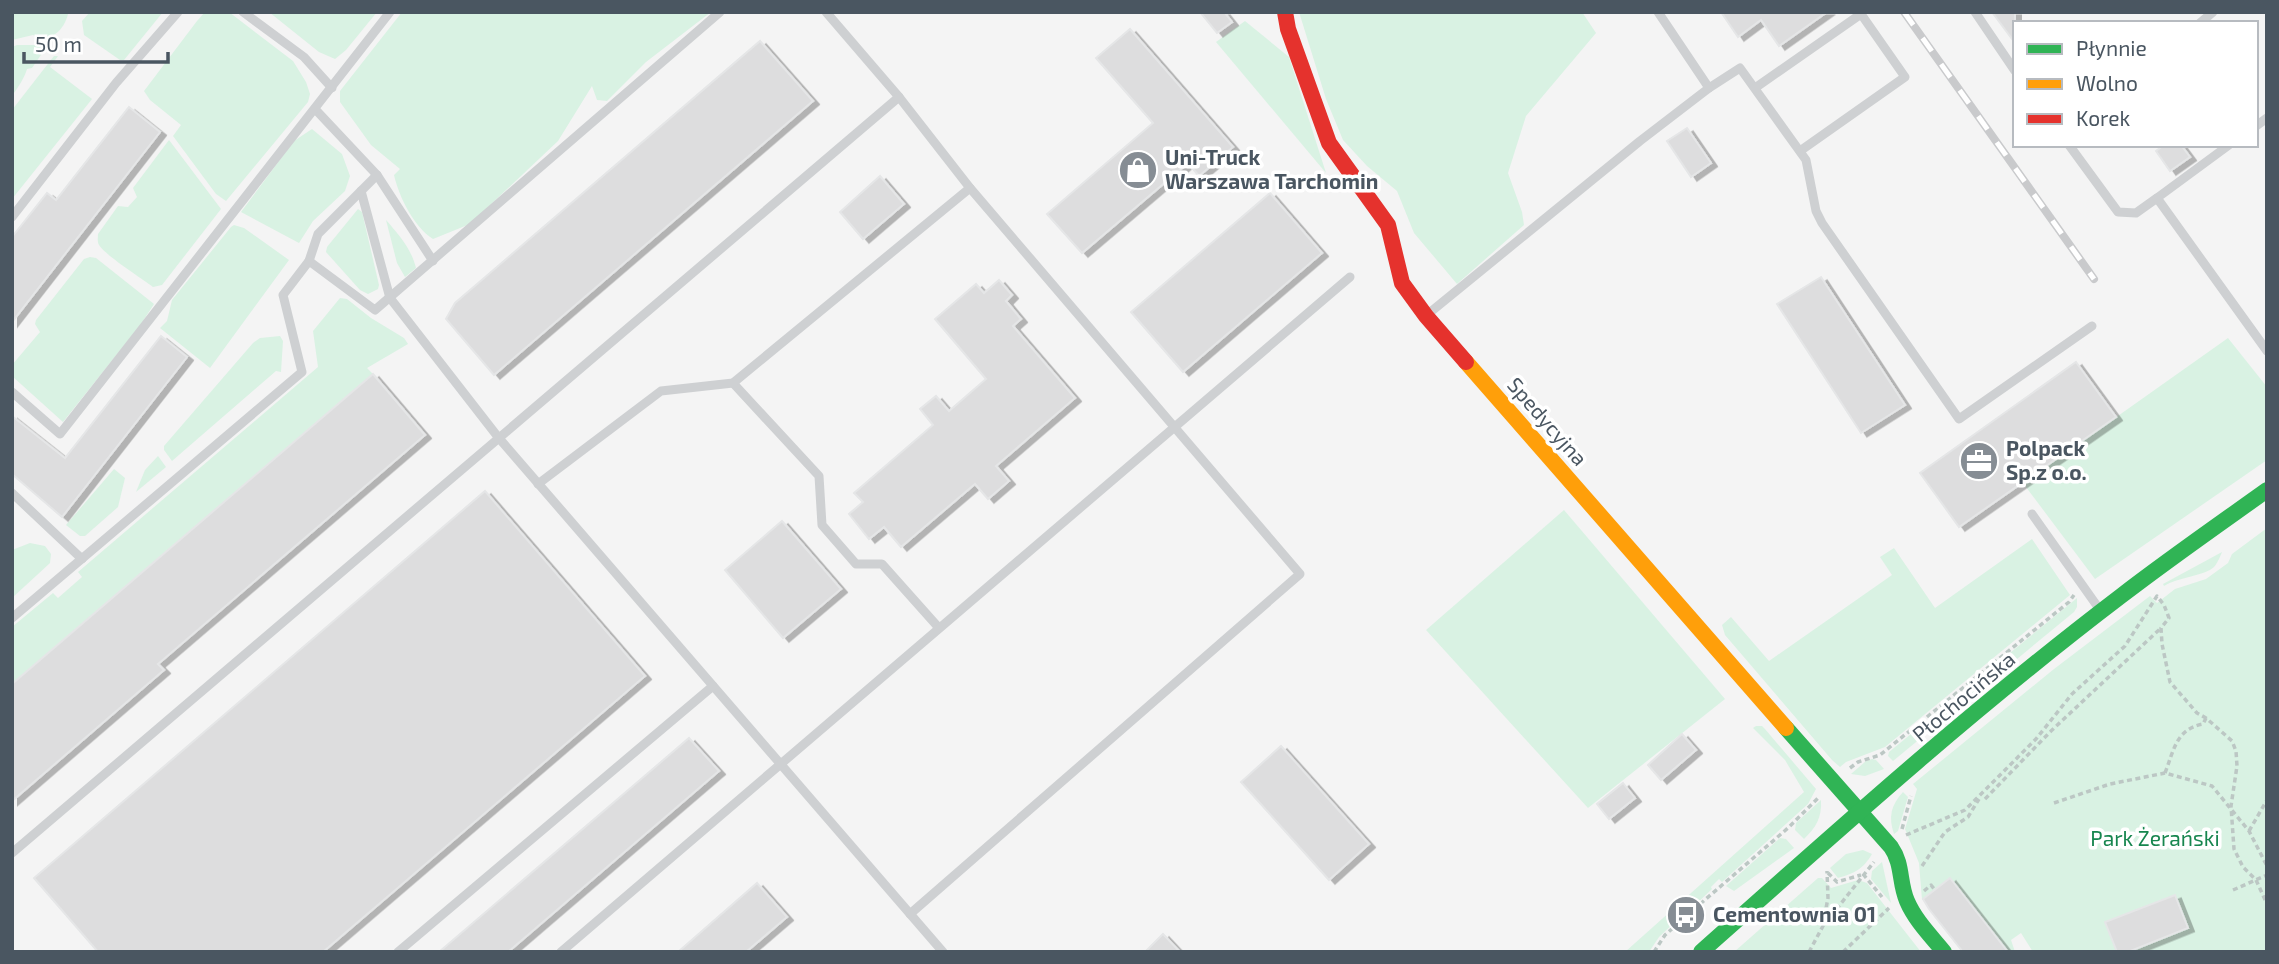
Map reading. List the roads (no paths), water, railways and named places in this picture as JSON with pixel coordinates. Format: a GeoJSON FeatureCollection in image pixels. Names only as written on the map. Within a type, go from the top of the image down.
{"type":"FeatureCollection","features":[{"type":"Feature","properties":{"kind":"street","name":"Spedycyjna"},"geometry":{"type":"LineString","coordinates":[[1285,12],[1288,29],[1329,143],[1388,225],[1402,284],[1426,316],[1898,856],[1903,892],[1908,903],[1944,952]]}},
{"type":"Feature","properties":{"kind":"street","name":"Płochocińska"},"geometry":{"type":"LineString","coordinates":[[1701,952],[1861,811],[2101,611],[2267,490]]}},
{"type":"Feature","properties":{"kind":"lane"},"geometry":{"type":"LineString","coordinates":[[12,217],[116,83],[178,12]]}},
{"type":"Feature","properties":{"kind":"lane"},"geometry":{"type":"LineString","coordinates":[[243,12],[304,57],[331,88]]}},
{"type":"Feature","properties":{"kind":"lane"},"geometry":{"type":"LineString","coordinates":[[12,392],[60,434],[390,12]]}},
{"type":"Feature","properties":{"kind":"lane"},"geometry":{"type":"LineString","coordinates":[[309,261],[375,310],[720,12]]}},
{"type":"Feature","properties":{"kind":"lane"},"geometry":{"type":"LineString","coordinates":[[826,12],[899,97],[970,188],[1300,574],[910,914]]}},
{"type":"Feature","properties":{"kind":"lane"},"geometry":{"type":"LineString","coordinates":[[1658,12],[1709,88]]}},
{"type":"Feature","properties":{"kind":"lane"},"geometry":{"type":"LineString","coordinates":[[1975,12],[2013,68]]}},
{"type":"Feature","properties":{"kind":"lane"},"geometry":{"type":"LineString","coordinates":[[1755,88],[1861,15],[1905,77],[1800,151]]}},
{"type":"Feature","properties":{"kind":"lane"},"geometry":{"type":"LineString","coordinates":[[1426,316],[1630,149],[1709,88],[1740,68],[1806,160],[1816,211],[1822,223],[1959,419],[2092,326]]}},
{"type":"Feature","properties":{"kind":"lane"},"geometry":{"type":"LineString","coordinates":[[12,853],[899,97]]}},
{"type":"Feature","properties":{"kind":"lane"},"geometry":{"type":"LineString","coordinates":[[315,109],[377,174],[433,261]]}},
{"type":"Feature","properties":{"kind":"lane"},"geometry":{"type":"LineString","coordinates":[[2069,147],[2118,212],[2136,213],[2226,147]]}},
{"type":"Feature","properties":{"kind":"lane"},"geometry":{"type":"LineString","coordinates":[[12,618],[302,372],[283,295],[309,261],[318,234],[377,174]]}},
{"type":"Feature","properties":{"kind":"lane"},"geometry":{"type":"LineString","coordinates":[[538,484],[661,390],[733,383],[970,188]]}},
{"type":"Feature","properties":{"kind":"lane"},"geometry":{"type":"LineString","coordinates":[[361,191],[390,298],[498,438],[943,952]]}},
{"type":"Feature","properties":{"kind":"lane"},"geometry":{"type":"LineString","coordinates":[[2157,198],[2267,351]]}},
{"type":"Feature","properties":{"kind":"lane"},"geometry":{"type":"LineString","coordinates":[[561,952],[1350,276]]}},
{"type":"Feature","properties":{"kind":"lane"},"geometry":{"type":"LineString","coordinates":[[733,383],[819,476],[822,525],[856,564],[882,564],[939,628]]}},
{"type":"Feature","properties":{"kind":"lane"},"geometry":{"type":"LineString","coordinates":[[12,493],[82,559]]}},
{"type":"Feature","properties":{"kind":"lane"},"geometry":{"type":"LineString","coordinates":[[2032,514],[2101,611]]}},
{"type":"Feature","properties":{"kind":"lane"},"geometry":{"type":"LineString","coordinates":[[398,952],[713,686]]}},
{"type":"Feature","properties":{"kind":"railway"},"geometry":{"type":"LineString","coordinates":[[1904,12],[2094,279]]}},
{"type":"Feature","properties":{"kind":"place","name":"Uni-Truck Warszawa Tarchomin"},"geometry":{"type":"Point","coordinates":[1138,170]}},
{"type":"Feature","properties":{"kind":"place","name":"Polpack Sp.z o.o."},"geometry":{"type":"Point","coordinates":[1979,461]}},
{"type":"Feature","properties":{"kind":"place","name":"Cementownia 01"},"geometry":{"type":"Point","coordinates":[1686,915]}},
{"type":"Feature","properties":{"kind":"park label","name":"Park Żerański"},"geometry":{"type":"Point","coordinates":[2155,839]}}]}
